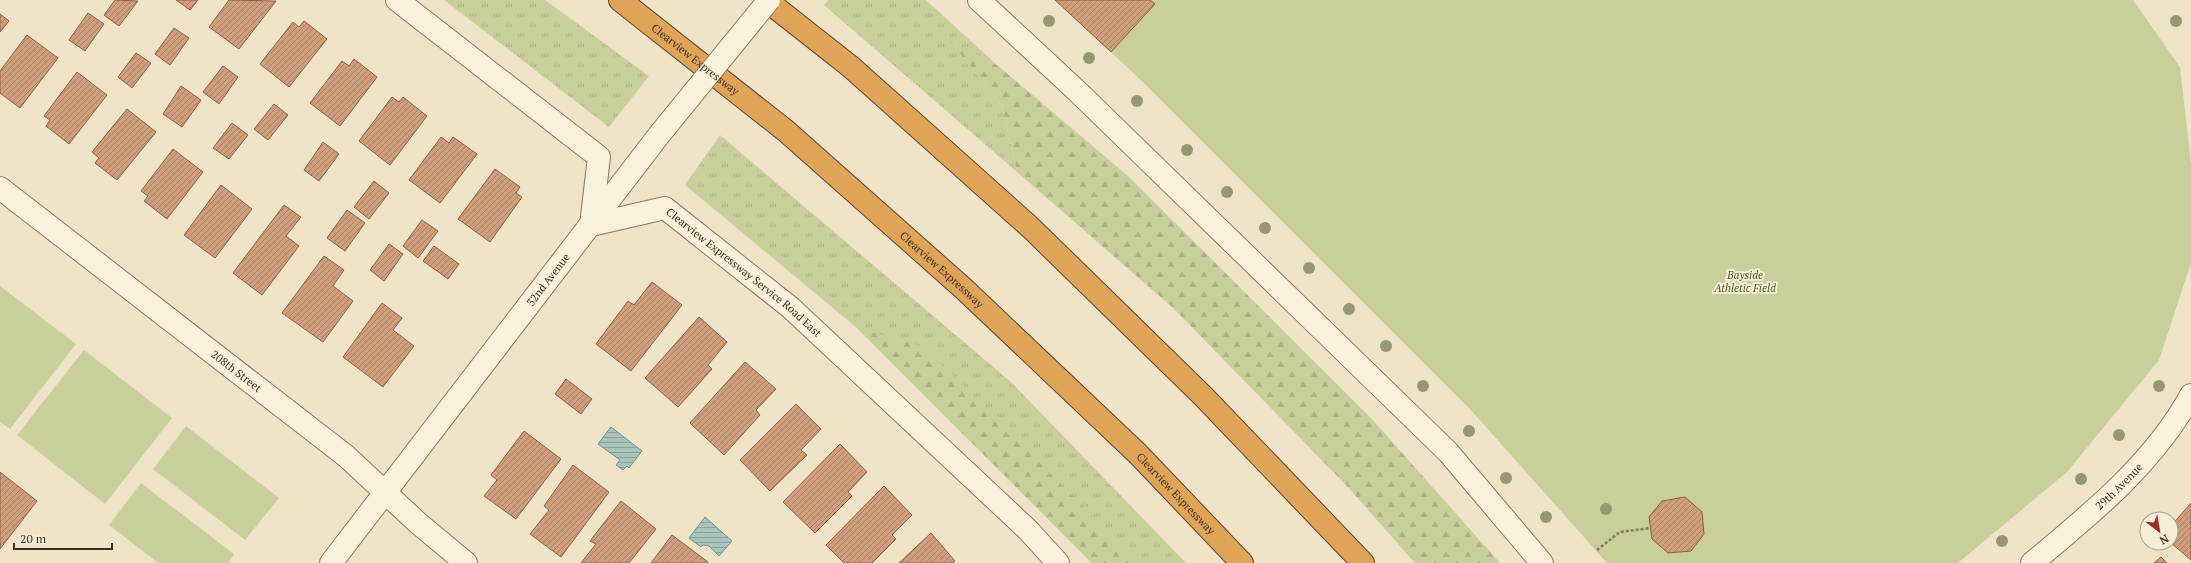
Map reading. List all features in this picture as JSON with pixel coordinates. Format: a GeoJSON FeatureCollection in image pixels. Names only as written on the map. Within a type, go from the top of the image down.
{"type":"FeatureCollection","features":[{"type":"Feature","properties":{"kind":"highway","name":"Clearview Expressway"},"geometry":{"type":"LineString","coordinates":[[620,0],[786,131],[964,289],[1138,454],[1242,563]]}},
{"type":"Feature","properties":{"kind":"highway"},"geometry":{"type":"LineString","coordinates":[[768,0],[851,67],[1031,228],[1204,397],[1363,563]]}},
{"type":"Feature","properties":{"kind":"street"},"geometry":{"type":"LineString","coordinates":[[397,0],[599,157],[591,225]]}},
{"type":"Feature","properties":{"kind":"street","name":"32nd Avenue"},"geometry":{"type":"LineString","coordinates":[[331,563],[659,135],[768,0]]}},
{"type":"Feature","properties":{"kind":"street"},"geometry":{"type":"LineString","coordinates":[[980,0],[1083,96],[1448,452],[1542,563]]}},
{"type":"Feature","properties":{"kind":"street","name":"208th Street"},"geometry":{"type":"LineString","coordinates":[[0,188],[346,456],[466,563]]}},
{"type":"Feature","properties":{"kind":"street","name":"Clearview Expressway Service Road East"},"geometry":{"type":"LineString","coordinates":[[591,225],[665,208],[791,308],[1028,530],[1058,563]]}},
{"type":"Feature","properties":{"kind":"street","name":"29th Avenue"},"geometry":{"type":"LineString","coordinates":[[2032,563],[2135,472],[2183,410],[2191,395]]}},
{"type":"Feature","properties":{"kind":"path"},"geometry":{"type":"LineString","coordinates":[[1597,550],[1620,532],[1651,528]]}},
{"type":"Feature","properties":{"kind":"green space"},"geometry":{"type":"Polygon","coordinates":[[[444,0],[545,0],[649,76],[609,127],[444,0]]]}},
{"type":"Feature","properties":{"kind":"green space"},"geometry":{"type":"Polygon","coordinates":[[[828,0],[926,0],[997,65],[951,42],[1002,106],[1017,172],[824,5],[828,0]]]}},
{"type":"Feature","properties":{"kind":"green space","name":"Bayside Athletic Field"},"geometry":{"type":"Polygon","coordinates":[[[1055,0],[2133,0],[2180,67],[2191,163],[2191,263],[2159,360],[2067,472],[1958,563],[1607,563],[1469,408],[1144,83],[1055,0]]]}},
{"type":"Feature","properties":{"kind":"green space"},"geometry":{"type":"Polygon","coordinates":[[[950,41],[997,65],[1128,176],[1371,418],[1500,563],[1415,563],[1346,485],[1172,307],[1017,172],[1002,106],[950,41]]]}},
{"type":"Feature","properties":{"kind":"green space"},"geometry":{"type":"Polygon","coordinates":[[[720,135],[1011,382],[1186,563],[1092,563],[857,328],[685,185],[720,135]]]}},
{"type":"Feature","properties":{"kind":"green space"},"geometry":{"type":"Polygon","coordinates":[[[0,286],[76,344],[10,429],[0,422],[0,286]]]}},
{"type":"Feature","properties":{"kind":"green space"},"geometry":{"type":"Polygon","coordinates":[[[857,328],[925,347],[1138,563],[1092,563],[857,328]]]}},
{"type":"Feature","properties":{"kind":"green space"},"geometry":{"type":"Polygon","coordinates":[[[84,350],[172,418],[105,504],[17,435],[84,350]]]}},
{"type":"Feature","properties":{"kind":"green space"},"geometry":{"type":"Polygon","coordinates":[[[186,426],[279,498],[245,540],[153,469],[186,426]]]}},
{"type":"Feature","properties":{"kind":"green space"},"geometry":{"type":"Polygon","coordinates":[[[141,483],[234,554],[228,563],[158,563],[109,525],[141,483]]]}},
{"type":"Feature","properties":{"kind":"water"},"geometry":{"type":"Polygon","coordinates":[[[611,427],[642,451],[629,468],[627,466],[623,470],[616,465],[620,460],[598,444],[611,427]]]}},
{"type":"Feature","properties":{"kind":"water"},"geometry":{"type":"Polygon","coordinates":[[[705,517],[732,541],[719,556],[709,546],[703,545],[701,547],[689,538],[705,517]]]}},
{"type":"Feature","properties":{"kind":"building"},"geometry":{"type":"Polygon","coordinates":[[[115,0],[138,1],[119,26],[104,15],[115,0]]]}},
{"type":"Feature","properties":{"kind":"building"},"geometry":{"type":"Polygon","coordinates":[[[176,0],[198,0],[190,10],[176,0]]]}},
{"type":"Feature","properties":{"kind":"building"},"geometry":{"type":"Polygon","coordinates":[[[229,0],[276,1],[239,49],[209,27],[229,0]]]}},
{"type":"Feature","properties":{"kind":"building"},"geometry":{"type":"Polygon","coordinates":[[[1055,0],[1150,0],[1155,4],[1111,52],[1055,0]]]}},
{"type":"Feature","properties":{"kind":"building"},"geometry":{"type":"Polygon","coordinates":[[[88,13],[104,24],[85,51],[69,40],[88,13]]]}},
{"type":"Feature","properties":{"kind":"building"},"geometry":{"type":"Polygon","coordinates":[[[0,14],[9,21],[0,32],[0,14]]]}},
{"type":"Feature","properties":{"kind":"building"},"geometry":{"type":"Polygon","coordinates":[[[304,21],[327,39],[289,87],[260,64],[293,22],[299,27],[304,21]]]}},
{"type":"Feature","properties":{"kind":"building"},"geometry":{"type":"Polygon","coordinates":[[[174,28],[189,38],[170,65],[155,54],[174,28]]]}},
{"type":"Feature","properties":{"kind":"building"},"geometry":{"type":"Polygon","coordinates":[[[27,35],[58,58],[20,108],[0,93],[0,71],[27,35]]]}},
{"type":"Feature","properties":{"kind":"building"},"geometry":{"type":"Polygon","coordinates":[[[136,53],[151,63],[132,88],[118,77],[136,53]]]}},
{"type":"Feature","properties":{"kind":"building"},"geometry":{"type":"Polygon","coordinates":[[[354,59],[377,77],[340,126],[310,103],[342,61],[349,66],[354,59]]]}},
{"type":"Feature","properties":{"kind":"building"},"geometry":{"type":"Polygon","coordinates":[[[223,66],[238,77],[219,104],[203,92],[223,66]]]}},
{"type":"Feature","properties":{"kind":"building"},"geometry":{"type":"Polygon","coordinates":[[[77,72],[107,95],[69,144],[46,126],[50,120],[44,116],[77,72]]]}},
{"type":"Feature","properties":{"kind":"building"},"geometry":{"type":"Polygon","coordinates":[[[181,86],[201,100],[182,127],[163,114],[181,86]]]}},
{"type":"Feature","properties":{"kind":"building"},"geometry":{"type":"Polygon","coordinates":[[[392,97],[399,102],[403,97],[427,116],[390,165],[359,141],[392,97]]]}},
{"type":"Feature","properties":{"kind":"building"},"geometry":{"type":"Polygon","coordinates":[[[274,104],[288,115],[268,140],[254,129],[274,104]]]}},
{"type":"Feature","properties":{"kind":"building"},"geometry":{"type":"Polygon","coordinates":[[[127,109],[156,132],[117,180],[95,163],[99,158],[92,152],[127,109]]]}},
{"type":"Feature","properties":{"kind":"building"},"geometry":{"type":"Polygon","coordinates":[[[232,123],[248,135],[229,159],[213,148],[232,123]]]}},
{"type":"Feature","properties":{"kind":"building"},"geometry":{"type":"Polygon","coordinates":[[[441,137],[449,143],[453,137],[477,154],[440,203],[409,180],[441,137]]]}},
{"type":"Feature","properties":{"kind":"building"},"geometry":{"type":"Polygon","coordinates":[[[323,142],[339,154],[319,181],[304,170],[323,142]]]}},
{"type":"Feature","properties":{"kind":"building"},"geometry":{"type":"Polygon","coordinates":[[[173,149],[203,172],[167,219],[144,201],[148,196],[141,191],[173,149]]]}},
{"type":"Feature","properties":{"kind":"building"},"geometry":{"type":"Polygon","coordinates":[[[495,169],[520,187],[516,193],[522,197],[490,242],[458,219],[495,169]]]}},
{"type":"Feature","properties":{"kind":"building"},"geometry":{"type":"Polygon","coordinates":[[[374,181],[389,193],[369,219],[354,207],[374,181]]]}},
{"type":"Feature","properties":{"kind":"building"},"geometry":{"type":"Polygon","coordinates":[[[221,185],[252,209],[215,258],[184,235],[221,185]]]}},
{"type":"Feature","properties":{"kind":"building"},"geometry":{"type":"Polygon","coordinates":[[[284,205],[301,217],[286,236],[299,246],[262,295],[233,273],[284,205]]]}},
{"type":"Feature","properties":{"kind":"building"},"geometry":{"type":"Polygon","coordinates":[[[347,210],[365,223],[345,251],[327,238],[347,210]]]}},
{"type":"Feature","properties":{"kind":"building"},"geometry":{"type":"Polygon","coordinates":[[[422,220],[438,231],[418,258],[403,246],[422,220]]]}},
{"type":"Feature","properties":{"kind":"building"},"geometry":{"type":"Polygon","coordinates":[[[389,244],[403,254],[384,281],[370,270],[389,244]]]}},
{"type":"Feature","properties":{"kind":"building"},"geometry":{"type":"Polygon","coordinates":[[[434,246],[459,264],[448,279],[423,261],[434,246]]]}},
{"type":"Feature","properties":{"kind":"building"},"geometry":{"type":"Polygon","coordinates":[[[324,256],[344,270],[333,286],[353,301],[323,342],[282,313],[324,256]]]}},
{"type":"Feature","properties":{"kind":"building"},"geometry":{"type":"Polygon","coordinates":[[[652,282],[682,305],[631,371],[596,344],[628,301],[634,305],[652,282]]]}},
{"type":"Feature","properties":{"kind":"building"},"geometry":{"type":"Polygon","coordinates":[[[382,303],[402,318],[393,330],[414,346],[383,387],[343,357],[382,303]]]}},
{"type":"Feature","properties":{"kind":"building"},"geometry":{"type":"Polygon","coordinates":[[[699,317],[727,342],[708,365],[712,369],[678,407],[645,378],[699,317]]]}},
{"type":"Feature","properties":{"kind":"building"},"geometry":{"type":"Polygon","coordinates":[[[745,362],[776,389],[756,410],[760,415],[724,455],[690,423],[745,362]]]}},
{"type":"Feature","properties":{"kind":"building"},"geometry":{"type":"Polygon","coordinates":[[[566,379],[592,399],[581,414],[555,394],[566,379]]]}},
{"type":"Feature","properties":{"kind":"building"},"geometry":{"type":"Polygon","coordinates":[[[796,404],[821,429],[801,450],[807,455],[770,491],[740,460],[796,404]]]}},
{"type":"Feature","properties":{"kind":"building"},"geometry":{"type":"Polygon","coordinates":[[[524,431],[561,459],[516,519],[484,496],[497,480],[491,475],[524,431]]]}},
{"type":"Feature","properties":{"kind":"building"},"geometry":{"type":"Polygon","coordinates":[[[840,444],[867,472],[848,492],[852,496],[815,533],[783,502],[840,444]]]}},
{"type":"Feature","properties":{"kind":"building"},"geometry":{"type":"Polygon","coordinates":[[[573,465],[609,492],[561,557],[530,534],[549,510],[544,506],[573,465]]]}},
{"type":"Feature","properties":{"kind":"building"},"geometry":{"type":"Polygon","coordinates":[[[0,472],[37,501],[0,549],[0,472]]]}},
{"type":"Feature","properties":{"kind":"building"},"geometry":{"type":"Polygon","coordinates":[[[884,486],[912,515],[892,535],[896,539],[872,563],[844,563],[826,545],[884,486]]]}},
{"type":"Feature","properties":{"kind":"building"},"geometry":{"type":"Polygon","coordinates":[[[1685,497],[1702,512],[1704,534],[1691,551],[1668,553],[1652,539],[1649,517],[1662,501],[1685,497]]]}},
{"type":"Feature","properties":{"kind":"building"},"geometry":{"type":"Polygon","coordinates":[[[621,501],[656,529],[629,563],[581,563],[596,544],[590,541],[621,501]]]}},
{"type":"Feature","properties":{"kind":"building"},"geometry":{"type":"Polygon","coordinates":[[[2191,503],[2191,560],[2179,550],[2179,517],[2191,503]]]}},
{"type":"Feature","properties":{"kind":"building"},"geometry":{"type":"Polygon","coordinates":[[[931,533],[955,561],[953,563],[899,563],[931,533]]]}},
{"type":"Feature","properties":{"kind":"building"},"geometry":{"type":"Polygon","coordinates":[[[672,535],[708,562],[651,563],[672,535]]]}},
{"type":"Feature","properties":{"kind":"building"},"geometry":{"type":"Polygon","coordinates":[[[2161,557],[2167,563],[2154,563],[2161,557]]]}}]}
